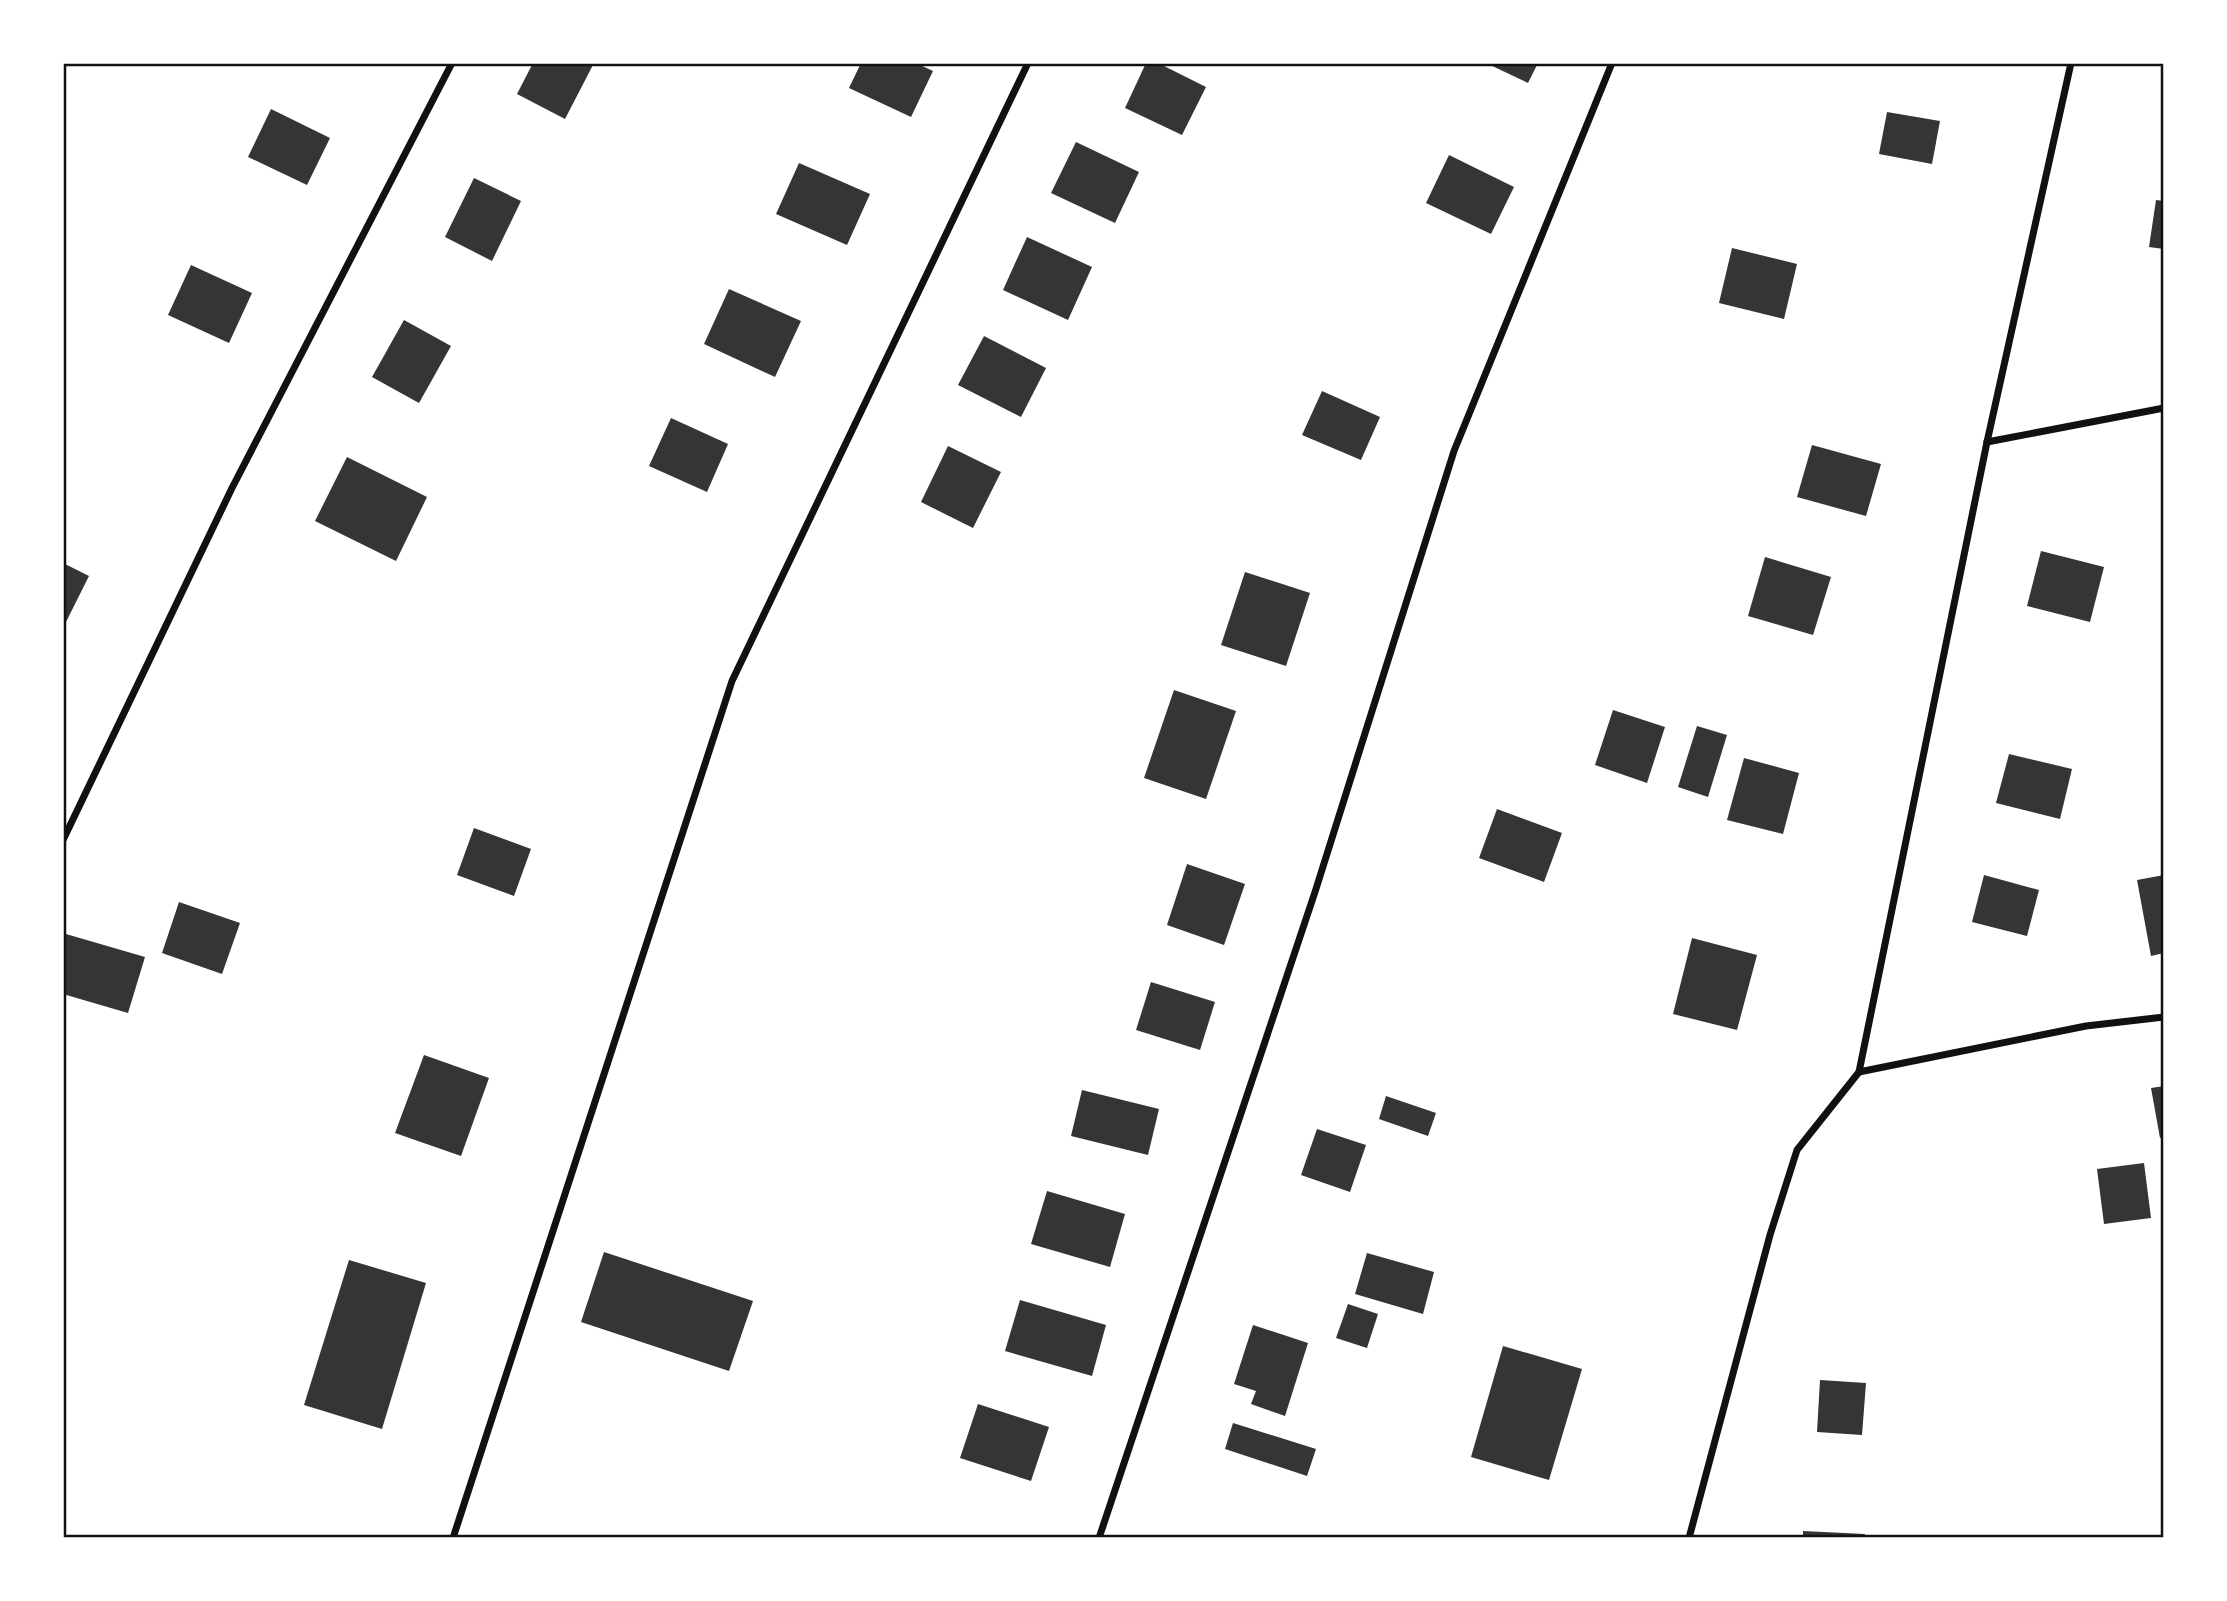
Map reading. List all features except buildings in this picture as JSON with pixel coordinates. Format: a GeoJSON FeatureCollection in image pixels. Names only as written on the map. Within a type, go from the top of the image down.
{"type":"FeatureCollection","features":[{"type":"Feature","properties":{"kind":"street"},"geometry":{"type":"LineString","coordinates":[[63,840],[232,488],[452,63]]}},
{"type":"Feature","properties":{"kind":"street"},"geometry":{"type":"LineString","coordinates":[[453,1538],[732,681],[1028,63]]}},
{"type":"Feature","properties":{"kind":"street"},"geometry":{"type":"LineString","coordinates":[[1099,1538],[1315,892],[1454,451],[1612,63]]}},
{"type":"Feature","properties":{"kind":"street"},"geometry":{"type":"LineString","coordinates":[[1689,1538],[1770,1235],[1797,1150],[1859,1072],[1987,442],[2071,63]]}},
{"type":"Feature","properties":{"kind":"street"},"geometry":{"type":"LineString","coordinates":[[1987,442],[2164,408]]}},
{"type":"Feature","properties":{"kind":"street"},"geometry":{"type":"LineString","coordinates":[[1859,1072],[2086,1026],[2164,1017]]}}]}
